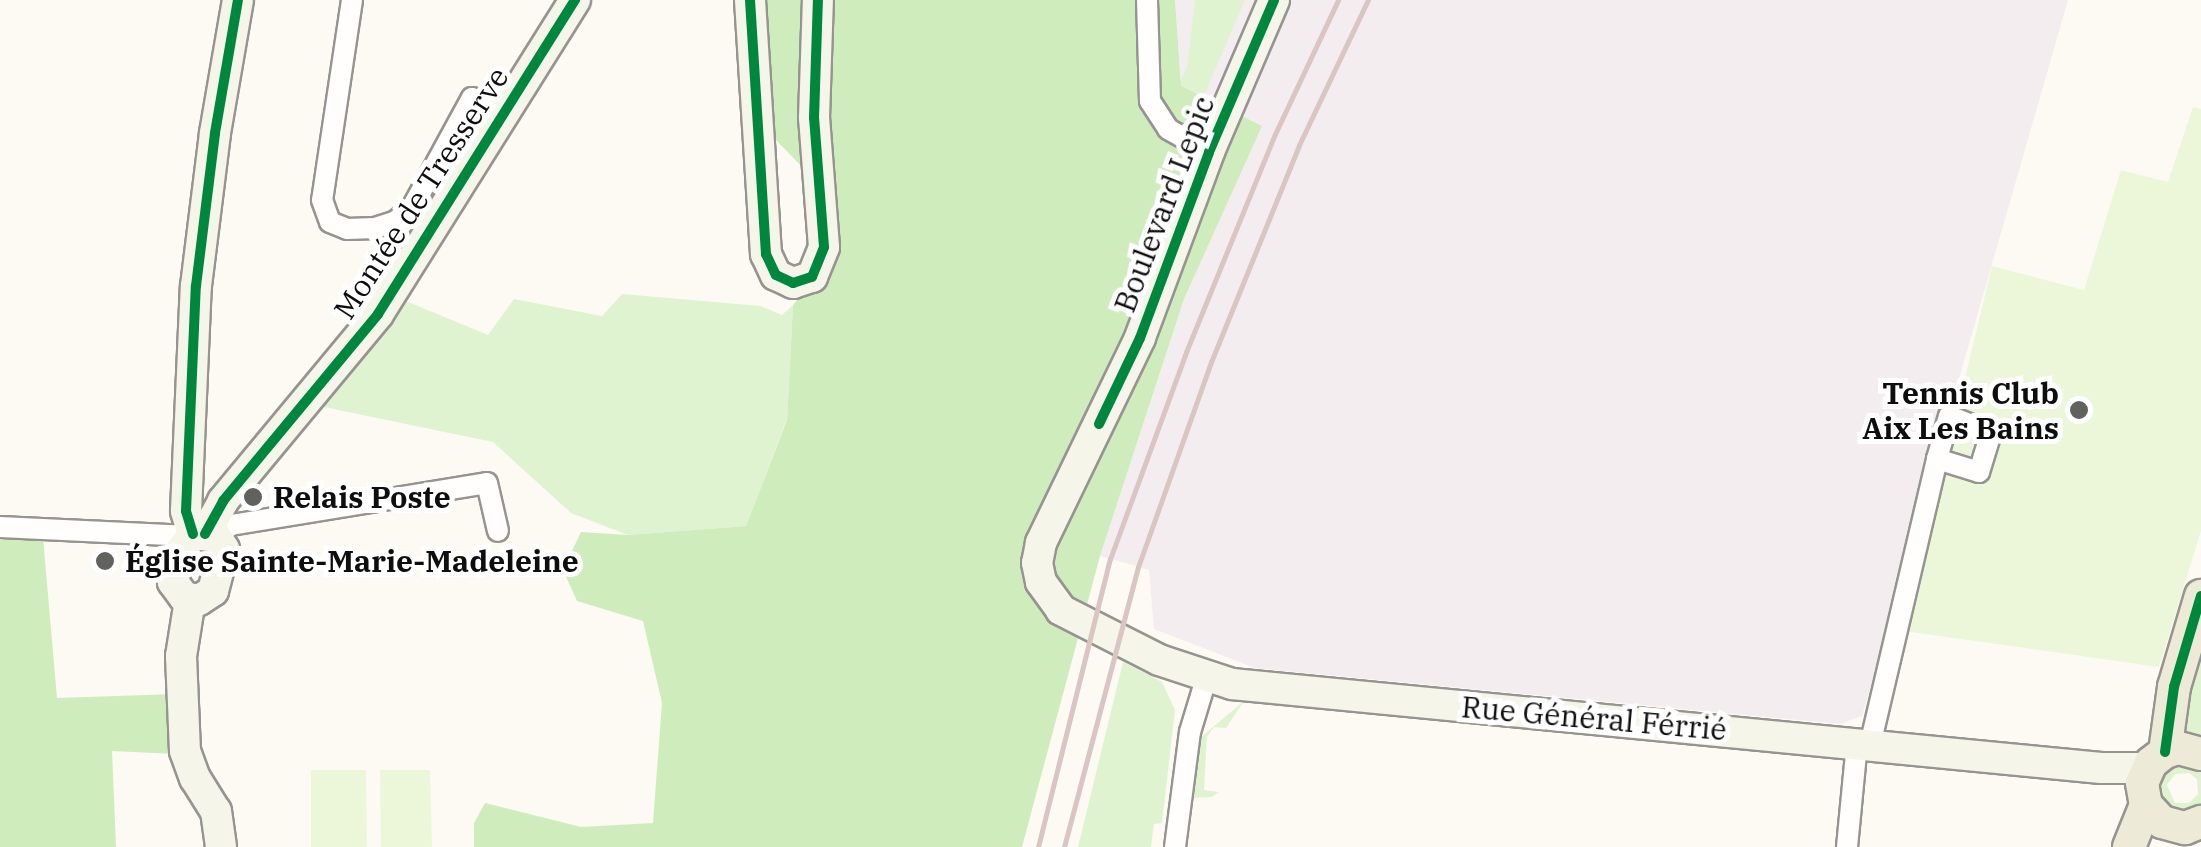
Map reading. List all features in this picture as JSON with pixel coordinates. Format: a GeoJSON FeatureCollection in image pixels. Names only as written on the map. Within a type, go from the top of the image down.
{"type":"FeatureCollection","features":[{"type":"Feature","properties":{"kind":"main road"},"geometry":{"type":"LineString","coordinates":[[2128,847],[2201,596]]}},
{"type":"Feature","properties":{"kind":"main road"},"geometry":{"type":"LineString","coordinates":[[2150,779],[2178,748],[2201,754]]}},
{"type":"Feature","properties":{"kind":"main road"},"geometry":{"type":"LineString","coordinates":[[2150,779],[2173,826],[2194,831]]}},
{"type":"Feature","properties":{"kind":"street"},"geometry":{"type":"LineString","coordinates":[[0,527],[190,538],[224,549],[222,569],[208,597],[190,600],[178,593],[173,582],[190,538],[186,511],[196,286],[214,133],[238,0]]}},
{"type":"Feature","properties":{"kind":"street","name":"Montée de Tresserve"},"geometry":{"type":"LineString","coordinates":[[352,0],[322,200],[330,222],[347,228],[374,228],[396,220],[413,206],[472,98],[501,115]]}},
{"type":"Feature","properties":{"kind":"street","name":"Montée de Tresserve"},"geometry":{"type":"LineString","coordinates":[[190,538],[378,314],[576,0]]}},
{"type":"Feature","properties":{"kind":"street"},"geometry":{"type":"LineString","coordinates":[[750,0],[766,254],[776,275],[793,284],[812,277],[824,247],[814,118],[818,0]]}},
{"type":"Feature","properties":{"kind":"street"},"geometry":{"type":"LineString","coordinates":[[1147,0],[1150,102],[1168,129],[1208,152]]}},
{"type":"Feature","properties":{"kind":"street","name":"Boulevard Lepic"},"geometry":{"type":"LineString","coordinates":[[1097,630],[1050,599],[1041,582],[1038,553],[1140,338],[1208,152],[1274,0]]}},
{"type":"Feature","properties":{"kind":"street"},"geometry":{"type":"LineString","coordinates":[[1847,847],[1864,744],[1937,459]]}},
{"type":"Feature","properties":{"kind":"street"},"geometry":{"type":"LineString","coordinates":[[190,538],[232,526],[487,484],[498,531]]}},
{"type":"Feature","properties":{"kind":"street"},"geometry":{"type":"LineString","coordinates":[[190,600],[181,656],[185,751],[195,778],[216,811],[221,847]]}},
{"type":"Feature","properties":{"kind":"street","name":"Rue Général Férrié"},"geometry":{"type":"LineString","coordinates":[[1097,630],[1206,678],[2101,768],[2150,779]]}},
{"type":"Feature","properties":{"kind":"street"},"geometry":{"type":"LineString","coordinates":[[1176,847],[1190,732],[1206,678]]}},
{"type":"Feature","properties":{"kind":"shaded area"},"geometry":{"type":"Polygon","coordinates":[[[1175,0],[2068,0],[1862,716],[1840,724],[1255,668],[1154,629],[1149,570],[1100,556],[1184,299],[1261,126],[1181,86],[1175,0]]]}},
{"type":"Feature","properties":{"kind":"green space"},"geometry":{"type":"Polygon","coordinates":[[[764,0],[1175,0],[1181,86],[1262,126],[1184,299],[1100,556],[1022,847],[474,847],[474,823],[485,803],[581,827],[653,823],[662,703],[643,621],[577,601],[563,570],[581,532],[628,535],[746,526],[787,420],[793,305],[808,287],[828,274],[810,175],[775,139],[764,0]]]}},
{"type":"Feature","properties":{"kind":"green space"},"geometry":{"type":"Polygon","coordinates":[[[1195,0],[1245,0],[1194,119],[1173,96],[1187,67],[1195,0]]]}},
{"type":"Feature","properties":{"kind":"green space","name":"Tennis Club Aix Les Bains"},"geometry":{"type":"Polygon","coordinates":[[[2193,107],[2201,109],[2201,531],[2159,667],[1904,631],[1992,266],[2084,290],[2121,170],[2168,182],[2193,107]]]}},
{"type":"Feature","properties":{"kind":"green space"},"geometry":{"type":"Polygon","coordinates":[[[622,294],[761,306],[782,315],[793,305],[787,419],[746,526],[628,535],[571,513],[493,442],[319,406],[401,299],[488,335],[514,299],[602,316],[622,294]]]}},
{"type":"Feature","properties":{"kind":"green space"},"geometry":{"type":"Polygon","coordinates":[[[43,538],[57,698],[175,694],[175,754],[112,751],[116,847],[0,847],[0,540],[43,538]]]}},
{"type":"Feature","properties":{"kind":"green space"},"geometry":{"type":"Polygon","coordinates":[[[2201,629],[2201,737],[2177,734],[2201,629]]]}},
{"type":"Feature","properties":{"kind":"green space"},"geometry":{"type":"Polygon","coordinates":[[[1123,662],[1162,682],[1175,710],[1162,823],[1154,824],[1151,847],[1078,847],[1123,662]]]}},
{"type":"Feature","properties":{"kind":"green space"},"geometry":{"type":"Polygon","coordinates":[[[1244,701],[1226,728],[1214,727],[1207,737],[1204,790],[1219,792],[1212,797],[1193,798],[1200,738],[1244,701]]]}},
{"type":"Feature","properties":{"kind":"green space"},"geometry":{"type":"Polygon","coordinates":[[[2174,762],[2201,768],[2201,807],[2191,813],[2163,806],[2156,780],[2174,762]],[[2189,773],[2175,774],[2167,785],[2175,803],[2189,803],[2198,794],[2197,779],[2189,773]]]}},
{"type":"Feature","properties":{"kind":"green space"},"geometry":{"type":"Polygon","coordinates":[[[311,770],[366,770],[367,847],[311,847],[311,770]]]}},
{"type":"Feature","properties":{"kind":"green space"},"geometry":{"type":"Polygon","coordinates":[[[380,770],[430,770],[432,847],[381,847],[380,770]]]}},
{"type":"Feature","properties":{"kind":"railway"},"geometry":{"type":"LineString","coordinates":[[1038,847],[1110,559],[1186,352],[1275,134],[1338,0]]}},
{"type":"Feature","properties":{"kind":"railway"},"geometry":{"type":"LineString","coordinates":[[1064,847],[1138,567],[1211,362],[1299,145],[1368,0]]}},
{"type":"Feature","properties":{"kind":"cycle path"},"geometry":{"type":"LineString","coordinates":[[193,534],[186,511],[196,286],[215,133],[238,0]]}},
{"type":"Feature","properties":{"kind":"cycle path"},"geometry":{"type":"LineString","coordinates":[[205,534],[223,501],[378,314],[575,0]]}},
{"type":"Feature","properties":{"kind":"cycle path"},"geometry":{"type":"LineString","coordinates":[[750,0],[766,254],[776,275],[793,283],[812,277],[824,247],[814,118],[818,0]]}},
{"type":"Feature","properties":{"kind":"cycle path"},"geometry":{"type":"LineString","coordinates":[[1099,424],[1140,338],[1209,152],[1274,0]]}},
{"type":"Feature","properties":{"kind":"cycle path"},"geometry":{"type":"LineString","coordinates":[[2165,752],[2174,687],[2201,596]]}},
{"type":"Feature","properties":{"kind":"place","name":"Tennis Club Aix Les Bains"},"geometry":{"type":"Point","coordinates":[2079,410]}},
{"type":"Feature","properties":{"kind":"place","name":"Relais Poste"},"geometry":{"type":"Point","coordinates":[253,497]}},
{"type":"Feature","properties":{"kind":"place","name":"Église Sainte-Marie-Madeleine"},"geometry":{"type":"Point","coordinates":[105,561]}}]}
